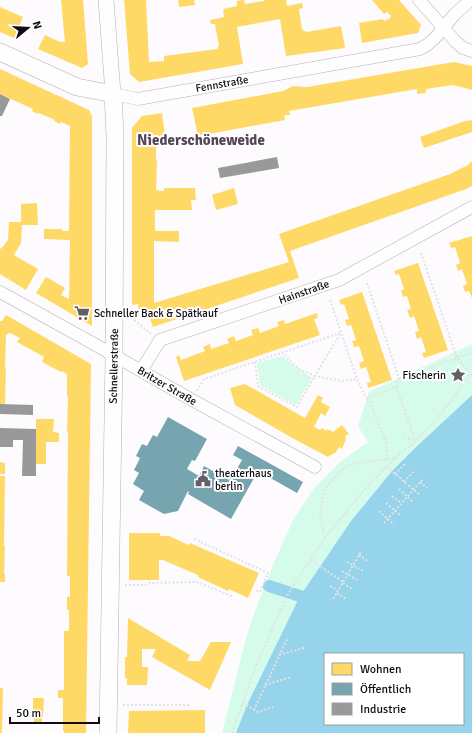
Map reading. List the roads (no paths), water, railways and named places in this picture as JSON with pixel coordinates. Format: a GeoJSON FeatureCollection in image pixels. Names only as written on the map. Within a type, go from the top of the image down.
{"type":"FeatureCollection","features":[{"type":"Feature","properties":{"kind":"main road","name":"Fennstraße"},"geometry":{"type":"LineString","coordinates":[[0,52],[77,86],[113,94]]}},
{"type":"Feature","properties":{"kind":"main road","name":"Schnellerstraße"},"geometry":{"type":"LineString","coordinates":[[108,733],[115,305],[115,135],[113,94]]}},
{"type":"Feature","properties":{"kind":"street","name":"Schnellerstraße"},"geometry":{"type":"LineString","coordinates":[[106,0],[113,94]]}},
{"type":"Feature","properties":{"kind":"street"},"geometry":{"type":"LineString","coordinates":[[419,0],[455,41],[463,48],[472,51]]}},
{"type":"Feature","properties":{"kind":"street","name":"Fennstraße"},"geometry":{"type":"LineString","coordinates":[[113,94],[138,100],[420,49],[436,38],[468,0]]}},
{"type":"Feature","properties":{"kind":"street","name":"Hainstraße"},"geometry":{"type":"LineString","coordinates":[[141,371],[160,340],[338,280],[472,207]]}},
{"type":"Feature","properties":{"kind":"street","name":"Britzer Straße"},"geometry":{"type":"LineString","coordinates":[[0,292],[315,467]]}},
{"type":"Feature","properties":{"kind":"water"},"geometry":{"type":"Polygon","coordinates":[[[472,395],[472,733],[236,733],[247,705],[300,596],[351,521],[392,471],[472,395]]]}},
{"type":"Feature","properties":{"kind":"waterway"},"geometry":{"type":"LineString","coordinates":[[269,586],[300,596]]}},
{"type":"Feature","properties":{"kind":"place","name":"Schneller Back & Spätkauf"},"geometry":{"type":"Point","coordinates":[82,313]}},
{"type":"Feature","properties":{"kind":"place","name":"Fischerin"},"geometry":{"type":"Point","coordinates":[458,375]}},
{"type":"Feature","properties":{"kind":"place","name":"theaterhaus berlin"},"geometry":{"type":"Point","coordinates":[203,479]}},
{"type":"Feature","properties":{"kind":"district","name":"Niederschöneweide"},"geometry":{"type":"Point","coordinates":[201,140]}}]}
